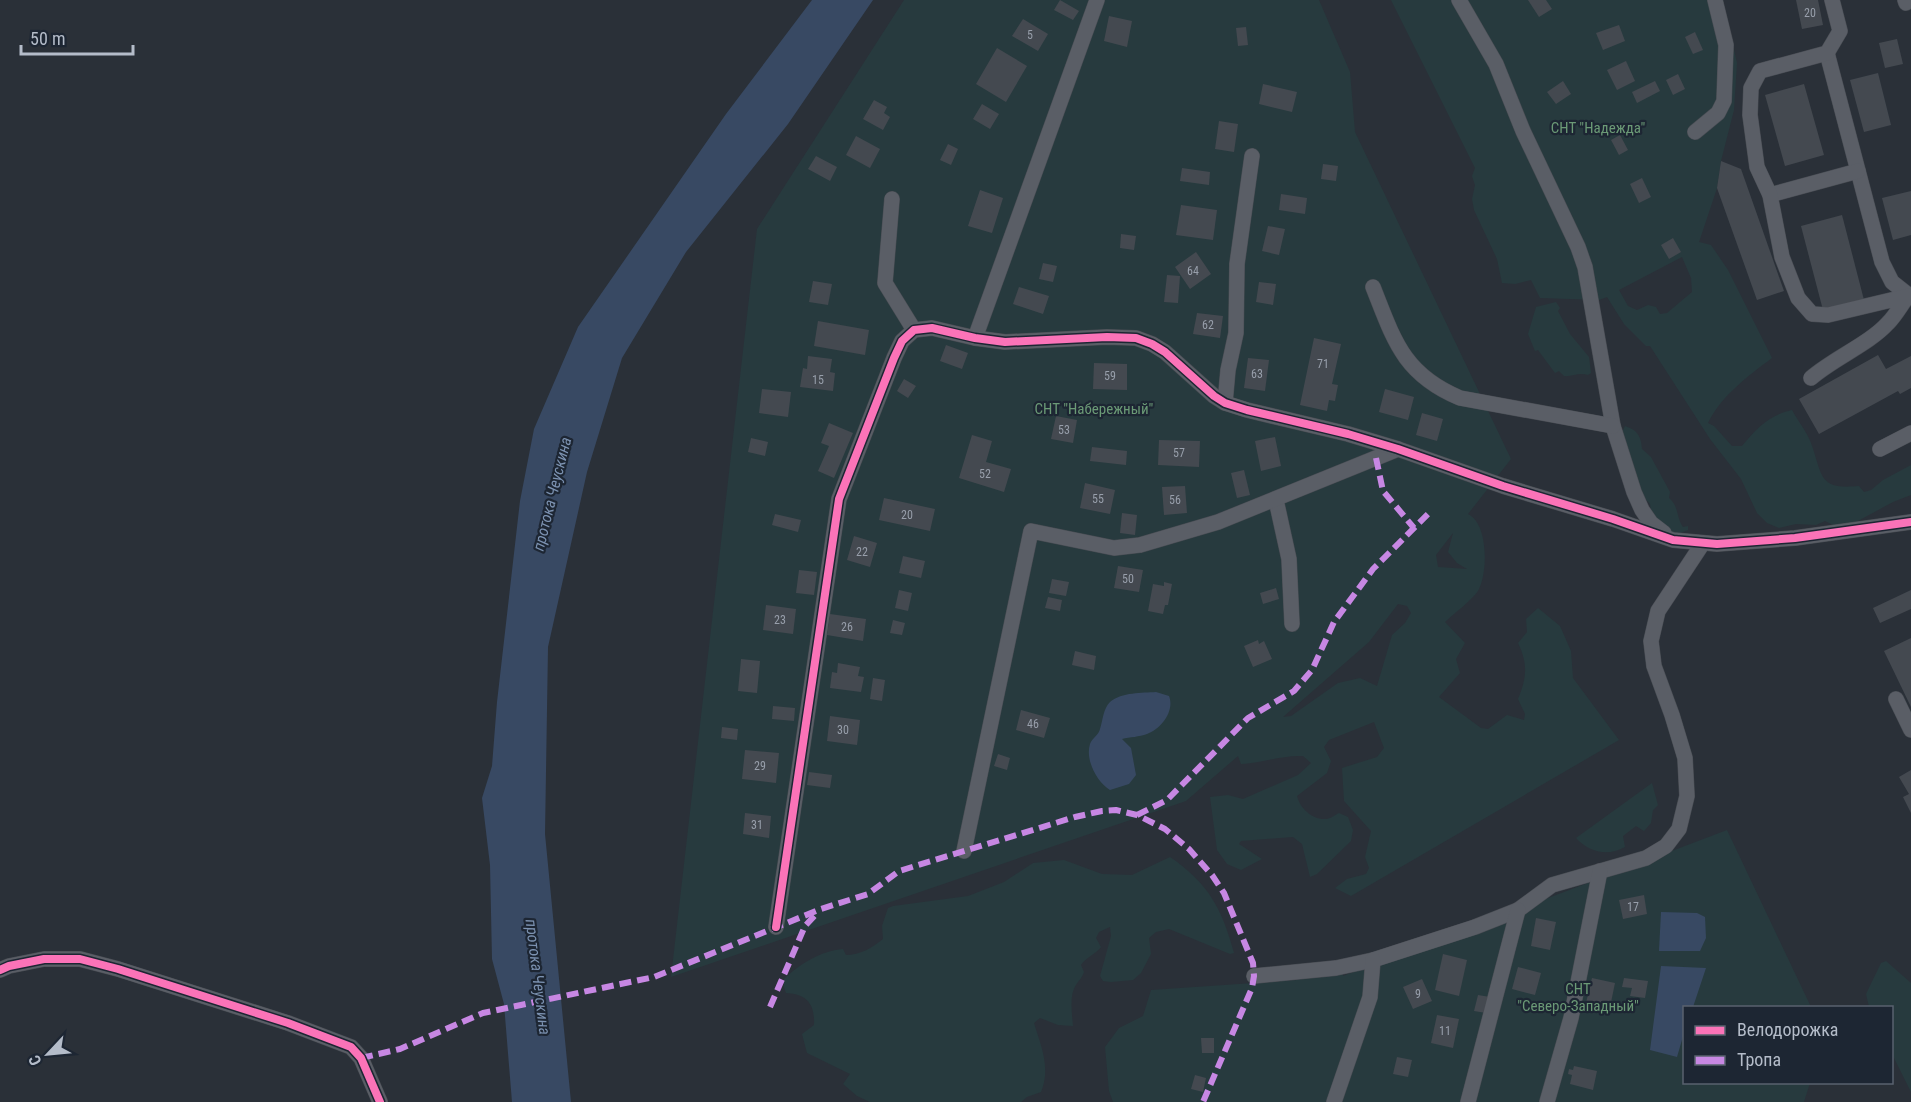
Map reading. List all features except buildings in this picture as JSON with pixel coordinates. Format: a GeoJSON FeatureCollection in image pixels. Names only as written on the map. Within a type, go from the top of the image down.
{"type":"FeatureCollection","features":[{"type":"Feature","properties":{"kind":"street"},"geometry":{"type":"LineString","coordinates":[[975,338],[1097,0]]}},
{"type":"Feature","properties":{"kind":"street"},"geometry":{"type":"LineString","coordinates":[[1460,0],[1496,64],[1523,131],[1578,247],[1585,267],[1613,426],[1634,492],[1651,523],[1673,540]]}},
{"type":"Feature","properties":{"kind":"street"},"geometry":{"type":"LineString","coordinates":[[1695,132],[1718,113],[1724,101],[1726,45],[1715,0]]}},
{"type":"Feature","properties":{"kind":"street"},"geometry":{"type":"LineString","coordinates":[[1832,0],[1840,31],[1827,53],[1760,72],[1751,88],[1750,115],[1757,167],[1770,195],[1782,257],[1798,298],[1812,314],[1828,315],[1910,297]]}},
{"type":"Feature","properties":{"kind":"street"},"geometry":{"type":"LineString","coordinates":[[1827,53],[1882,262],[1892,282],[1910,297]]}},
{"type":"Feature","properties":{"kind":"street"},"geometry":{"type":"LineString","coordinates":[[1225,403],[1228,370],[1236,333],[1237,264],[1252,156]]}},
{"type":"Feature","properties":{"kind":"street"},"geometry":{"type":"LineString","coordinates":[[1770,195],[1858,171]]}},
{"type":"Feature","properties":{"kind":"street"},"geometry":{"type":"LineString","coordinates":[[892,199],[885,283],[914,330]]}},
{"type":"Feature","properties":{"kind":"street"},"geometry":{"type":"LineString","coordinates":[[1373,287],[1403,356],[1420,375],[1439,389],[1460,398],[1613,426]]}},
{"type":"Feature","properties":{"kind":"street"},"geometry":{"type":"LineString","coordinates":[[1811,378],[1826,364],[1864,342],[1887,324],[1910,297]]}},
{"type":"Feature","properties":{"kind":"street"},"geometry":{"type":"LineString","coordinates":[[776,927],[839,499],[894,358],[902,341],[914,330],[932,328],[1005,342],[1107,337],[1136,338],[1165,352],[1225,403],[1398,449],[1503,486],[1613,519],[1673,540],[1717,544],[1795,538],[1911,522]]}},
{"type":"Feature","properties":{"kind":"street"},"geometry":{"type":"LineString","coordinates":[[1880,449],[1911,433]]}},
{"type":"Feature","properties":{"kind":"street"},"geometry":{"type":"LineString","coordinates":[[964,851],[1031,531],[1114,548],[1140,545],[1218,522],[1398,449]]}},
{"type":"Feature","properties":{"kind":"street"},"geometry":{"type":"LineString","coordinates":[[1276,500],[1289,559],[1292,624]]}},
{"type":"Feature","properties":{"kind":"street"},"geometry":{"type":"LineString","coordinates":[[1254,976],[1336,968],[1373,960],[1475,927],[1518,910],[1552,885],[1646,858],[1666,846],[1679,829],[1687,796],[1685,758],[1654,666],[1651,641],[1658,611],[1703,543]]}},
{"type":"Feature","properties":{"kind":"street"},"geometry":{"type":"LineString","coordinates":[[1896,699],[1911,730]]}},
{"type":"Feature","properties":{"kind":"street"},"geometry":{"type":"LineString","coordinates":[[1547,1102],[1571,1018],[1600,871]]}},
{"type":"Feature","properties":{"kind":"street"},"geometry":{"type":"LineString","coordinates":[[1468,1102],[1518,910]]}},
{"type":"Feature","properties":{"kind":"street"},"geometry":{"type":"LineString","coordinates":[[0,970],[44,959],[80,959],[288,1023],[351,1047],[361,1058],[380,1102]]}},
{"type":"Feature","properties":{"kind":"street"},"geometry":{"type":"LineString","coordinates":[[1334,1102],[1370,997],[1373,960]]}},
{"type":"Feature","properties":{"kind":"green space","name":"СНТ \"Набережный\""},"geometry":{"type":"Polygon","coordinates":[[[904,0],[1319,0],[1350,72],[1355,132],[1511,459],[1468,514],[1475,519],[1483,537],[1484,571],[1477,593],[1445,622],[1465,643],[1456,659],[1460,673],[1439,697],[1481,728],[1488,729],[1507,715],[1524,720],[1525,714],[1518,699],[1525,677],[1525,664],[1518,643],[1527,632],[1526,619],[1538,608],[1560,626],[1571,651],[1573,678],[1619,740],[1351,896],[1335,888],[1347,879],[1366,874],[1369,868],[1365,857],[1371,831],[1344,801],[1342,768],[1377,757],[1384,748],[1374,722],[1329,740],[1324,747],[1331,761],[1327,773],[1297,796],[1304,809],[1311,815],[1326,819],[1339,813],[1348,817],[1353,830],[1351,841],[1317,874],[1310,877],[1302,844],[1293,837],[1241,841],[1239,844],[1262,859],[1241,870],[1227,864],[1217,850],[1210,797],[1228,795],[1243,799],[1298,775],[1311,763],[1303,756],[1295,756],[1241,764],[1238,756],[1186,801],[671,977],[757,229],[904,0]],[[1453,533],[1436,555],[1438,567],[1467,569],[1457,563],[1448,552],[1453,533]],[[1398,604],[1369,642],[1283,717],[1291,716],[1338,683],[1360,678],[1377,686],[1392,635],[1405,623],[1411,613],[1407,606],[1398,604]]]}},
{"type":"Feature","properties":{"kind":"green space","name":"СНТ \"Надежда\""},"geometry":{"type":"Polygon","coordinates":[[[1391,0],[1723,0],[1737,63],[1734,110],[1721,161],[1717,188],[1699,242],[1711,245],[1728,270],[1772,358],[1728,395],[1708,423],[1714,426],[1732,446],[1742,446],[1764,423],[1792,410],[1809,439],[1824,478],[1829,483],[1846,487],[1859,486],[1864,492],[1911,465],[1911,495],[1856,522],[1837,527],[1825,521],[1816,525],[1796,524],[1779,528],[1767,523],[1757,513],[1741,479],[1710,439],[1650,346],[1646,346],[1624,324],[1607,297],[1599,300],[1540,298],[1531,280],[1515,284],[1502,283],[1497,259],[1474,210],[1472,199],[1475,185],[1472,176],[1475,168],[1391,0]],[[1682,257],[1619,290],[1628,306],[1637,310],[1648,305],[1656,307],[1660,314],[1667,313],[1692,292],[1691,278],[1682,257]]]}},
{"type":"Feature","properties":{"kind":"green space"},"geometry":{"type":"Polygon","coordinates":[[[1556,302],[1570,334],[1589,357],[1591,373],[1588,375],[1564,376],[1559,371],[1555,373],[1538,350],[1535,351],[1528,334],[1536,307],[1556,302]]]}},
{"type":"Feature","properties":{"kind":"green space"},"geometry":{"type":"Polygon","coordinates":[[[1625,426],[1638,434],[1642,449],[1651,457],[1670,492],[1669,498],[1674,504],[1683,527],[1688,526],[1688,530],[1680,533],[1667,531],[1651,511],[1650,504],[1641,494],[1620,436],[1625,426]]]}},
{"type":"Feature","properties":{"kind":"green space"},"geometry":{"type":"Polygon","coordinates":[[[1652,783],[1658,805],[1653,810],[1651,823],[1644,831],[1636,826],[1623,836],[1625,847],[1612,852],[1599,852],[1587,847],[1576,838],[1652,783]]]}},
{"type":"Feature","properties":{"kind":"green space","name":"СНТ \"Северо-Западный\""},"geometry":{"type":"Polygon","coordinates":[[[1727,830],[1811,1006],[1683,1006],[1683,1084],[1810,1084],[1804,1102],[1113,1102],[1109,1091],[1105,1047],[1119,1028],[1143,1016],[1151,990],[1296,980],[1342,970],[1343,976],[1727,830]]]}},
{"type":"Feature","properties":{"kind":"green space"},"geometry":{"type":"Polygon","coordinates":[[[1170,857],[1194,877],[1212,898],[1224,923],[1234,953],[1230,954],[1169,929],[1156,932],[1149,938],[1151,954],[1141,973],[1133,980],[1103,981],[1100,976],[1111,936],[1110,927],[1099,932],[1096,938],[1101,947],[1081,965],[1084,972],[1072,994],[1073,1026],[1058,1025],[1040,1018],[1034,1023],[1045,1066],[1041,1092],[1021,1102],[870,1102],[857,1096],[843,1084],[850,1074],[807,1053],[802,1034],[814,1025],[813,1011],[804,998],[786,993],[784,979],[804,963],[826,952],[843,949],[846,955],[851,955],[875,945],[883,939],[882,926],[888,908],[968,896],[1004,882],[1033,863],[1064,860],[1102,874],[1132,875],[1170,857]]]}},
{"type":"Feature","properties":{"kind":"green space"},"geometry":{"type":"Polygon","coordinates":[[[1886,961],[1911,983],[1911,1092],[1893,1056],[1893,1006],[1869,1006],[1866,994],[1881,963],[1886,961]]]}},
{"type":"Feature","properties":{"kind":"water","name":"протока Чеускина"},"geometry":{"type":"Polygon","coordinates":[[[812,0],[873,0],[788,124],[686,252],[622,358],[587,472],[548,647],[545,834],[571,1102],[512,1102],[504,1004],[492,959],[490,865],[482,798],[492,766],[520,501],[534,429],[578,327],[726,114],[812,0]]]}},
{"type":"Feature","properties":{"kind":"water"},"geometry":{"type":"Polygon","coordinates":[[[1156,692],[1169,696],[1170,708],[1166,719],[1152,732],[1122,739],[1131,748],[1136,775],[1129,784],[1110,790],[1093,770],[1089,757],[1090,744],[1099,731],[1106,708],[1110,702],[1120,696],[1156,692]]]}},
{"type":"Feature","properties":{"kind":"water"},"geometry":{"type":"Polygon","coordinates":[[[1661,912],[1697,913],[1705,917],[1706,938],[1700,951],[1659,951],[1661,912]]]}},
{"type":"Feature","properties":{"kind":"water"},"geometry":{"type":"Polygon","coordinates":[[[1661,966],[1706,968],[1693,1006],[1683,1006],[1683,1036],[1677,1057],[1650,1050],[1661,966]]]}},
{"type":"Feature","properties":{"kind":"marked path"},"geometry":{"type":"LineString","coordinates":[[1376,458],[1383,491],[1414,528]]}},
{"type":"Feature","properties":{"kind":"marked path"},"geometry":{"type":"LineString","coordinates":[[1137,815],[1167,800],[1248,718],[1294,691],[1312,670],[1334,622],[1373,569],[1432,510]]}},
{"type":"Feature","properties":{"kind":"marked path"},"geometry":{"type":"LineString","coordinates":[[361,1058],[400,1049],[483,1013],[654,977],[821,909],[868,894],[899,871],[1075,817],[1116,810],[1137,815],[1165,829],[1189,849],[1212,875],[1224,893],[1253,963],[1252,988],[1203,1102]]}},
{"type":"Feature","properties":{"kind":"marked path"},"geometry":{"type":"LineString","coordinates":[[770,1007],[805,926],[818,912]]}},
{"type":"Feature","properties":{"kind":"cycle path"},"geometry":{"type":"LineString","coordinates":[[776,927],[839,499],[894,358],[902,341],[914,330],[932,328],[1005,342],[1107,337],[1136,338],[1165,352],[1225,403],[1398,449],[1503,486],[1613,519],[1673,540],[1717,544],[1795,538],[1911,522]]}},
{"type":"Feature","properties":{"kind":"cycle path"},"geometry":{"type":"LineString","coordinates":[[0,970],[44,959],[80,959],[288,1023],[351,1047],[361,1058],[380,1102]]}}]}
